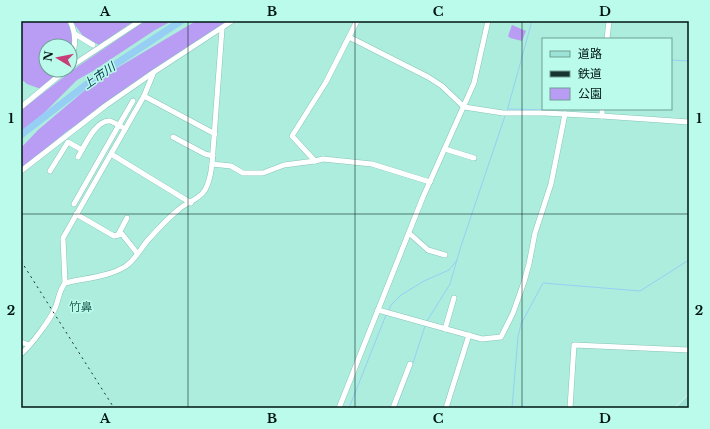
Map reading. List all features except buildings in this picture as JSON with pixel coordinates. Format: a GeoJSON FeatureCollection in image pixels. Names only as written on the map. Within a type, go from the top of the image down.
{"type":"FeatureCollection","features":[{"type":"Feature","properties":{"kind":"main road"},"geometry":{"type":"LineString","coordinates":[[680,408],[689,399]]}},
{"type":"Feature","properties":{"kind":"street"},"geometry":{"type":"LineString","coordinates":[[70,21],[75,34],[75,38]]}},
{"type":"Feature","properties":{"kind":"street"},"geometry":{"type":"LineString","coordinates":[[78,63],[140,21]]}},
{"type":"Feature","properties":{"kind":"street"},"geometry":{"type":"LineString","coordinates":[[21,171],[106,106],[154,72],[222,29],[232,21]]}},
{"type":"Feature","properties":{"kind":"street"},"geometry":{"type":"LineString","coordinates":[[315,162],[292,136],[326,82],[357,21]]}},
{"type":"Feature","properties":{"kind":"street"},"geometry":{"type":"LineString","coordinates":[[339,408],[430,182],[474,83],[488,21]]}},
{"type":"Feature","properties":{"kind":"street"},"geometry":{"type":"LineString","coordinates":[[607,38],[608,21]]}},
{"type":"Feature","properties":{"kind":"street"},"geometry":{"type":"LineString","coordinates":[[65,283],[117,271],[128,265],[150,238],[173,214],[180,208],[191,203],[205,190],[209,180],[213,156],[222,29]]}},
{"type":"Feature","properties":{"kind":"street"},"geometry":{"type":"LineString","coordinates":[[75,34],[93,45]]}},
{"type":"Feature","properties":{"kind":"street"},"geometry":{"type":"LineString","coordinates":[[349,37],[428,77],[442,86],[464,107],[503,113],[564,114],[689,122]]}},
{"type":"Feature","properties":{"kind":"street"},"geometry":{"type":"LineString","coordinates":[[21,354],[49,320],[56,306],[59,292],[65,283],[63,238],[144,96],[154,72]]}},
{"type":"Feature","properties":{"kind":"street"},"geometry":{"type":"LineString","coordinates":[[21,107],[56,78]]}},
{"type":"Feature","properties":{"kind":"street"},"geometry":{"type":"LineString","coordinates":[[144,96],[215,134]]}},
{"type":"Feature","properties":{"kind":"street"},"geometry":{"type":"LineString","coordinates":[[74,204],[133,101]]}},
{"type":"Feature","properties":{"kind":"street"},"geometry":{"type":"LineString","coordinates":[[602,110],[602,116]]}},
{"type":"Feature","properties":{"kind":"street"},"geometry":{"type":"LineString","coordinates":[[378,310],[482,339],[500,337],[513,313],[524,282],[535,233],[551,184],[564,114]]}},
{"type":"Feature","properties":{"kind":"street"},"geometry":{"type":"LineString","coordinates":[[78,157],[98,125],[105,121],[111,121],[125,129]]}},
{"type":"Feature","properties":{"kind":"street"},"geometry":{"type":"LineString","coordinates":[[173,137],[205,154],[213,156]]}},
{"type":"Feature","properties":{"kind":"street"},"geometry":{"type":"LineString","coordinates":[[50,171],[68,142],[82,150]]}},
{"type":"Feature","properties":{"kind":"street"},"geometry":{"type":"LineString","coordinates":[[445,149],[474,158]]}},
{"type":"Feature","properties":{"kind":"street"},"geometry":{"type":"LineString","coordinates":[[111,154],[191,203]]}},
{"type":"Feature","properties":{"kind":"street"},"geometry":{"type":"LineString","coordinates":[[212,164],[231,166],[243,173],[263,173],[284,165],[315,162],[324,159],[372,164],[430,182]]}},
{"type":"Feature","properties":{"kind":"street"},"geometry":{"type":"LineString","coordinates":[[76,214],[114,236],[122,234],[137,253]]}},
{"type":"Feature","properties":{"kind":"street"},"geometry":{"type":"LineString","coordinates":[[118,235],[127,218]]}},
{"type":"Feature","properties":{"kind":"street"},"geometry":{"type":"LineString","coordinates":[[409,233],[428,250],[445,255]]}},
{"type":"Feature","properties":{"kind":"street"},"geometry":{"type":"LineString","coordinates":[[445,329],[454,298]]}},
{"type":"Feature","properties":{"kind":"street"},"geometry":{"type":"LineString","coordinates":[[446,408],[469,335]]}},
{"type":"Feature","properties":{"kind":"street"},"geometry":{"type":"LineString","coordinates":[[21,342],[29,345]]}},
{"type":"Feature","properties":{"kind":"street"},"geometry":{"type":"LineString","coordinates":[[570,408],[574,345],[689,350]]}},
{"type":"Feature","properties":{"kind":"street"},"geometry":{"type":"LineString","coordinates":[[393,408],[410,364]]}},
{"type":"Feature","properties":{"kind":"green space"},"geometry":{"type":"Polygon","coordinates":[[[21,21],[68,21],[72,38],[38,38],[38,78],[53,78],[41,89],[27,84],[21,79],[21,21]]]}},
{"type":"Feature","properties":{"kind":"green space"},"geometry":{"type":"Polygon","coordinates":[[[72,21],[134,21],[99,45],[83,36],[72,21]]]}},
{"type":"Feature","properties":{"kind":"green space"},"geometry":{"type":"Polygon","coordinates":[[[145,21],[172,21],[155,30],[77,80],[44,113],[21,132],[21,110],[63,78],[78,78],[78,66],[145,21]]]}},
{"type":"Feature","properties":{"kind":"green space"},"geometry":{"type":"Polygon","coordinates":[[[196,21],[228,21],[66,132],[21,169],[21,148],[38,130],[90,86],[112,71],[196,21]]]}},
{"type":"Feature","properties":{"kind":"green space"},"geometry":{"type":"Polygon","coordinates":[[[512,25],[526,31],[522,41],[510,38],[508,36],[512,25]]]}},
{"type":"Feature","properties":{"kind":"waterway","name":"上市川"},"geometry":{"type":"LineString","coordinates":[[21,135],[96,77],[181,21]]}},
{"type":"Feature","properties":{"kind":"waterway"},"geometry":{"type":"LineString","coordinates":[[507,111],[532,21]]}},
{"type":"Feature","properties":{"kind":"waterway"},"geometry":{"type":"LineString","coordinates":[[672,60],[689,61]]}},
{"type":"Feature","properties":{"kind":"waterway"},"geometry":{"type":"LineString","coordinates":[[508,109],[542,110]]}},
{"type":"Feature","properties":{"kind":"waterway"},"geometry":{"type":"LineString","coordinates":[[427,321],[450,284],[461,246],[505,116]]}},
{"type":"Feature","properties":{"kind":"waterway"},"geometry":{"type":"LineString","coordinates":[[389,310],[391,305],[401,295],[424,281],[449,270],[457,260]]}},
{"type":"Feature","properties":{"kind":"waterway"},"geometry":{"type":"LineString","coordinates":[[512,408],[518,337],[521,324],[543,283],[640,291],[689,260]]}},
{"type":"Feature","properties":{"kind":"waterway"},"geometry":{"type":"LineString","coordinates":[[349,408],[386,315]]}},
{"type":"Feature","properties":{"kind":"waterway"},"geometry":{"type":"LineString","coordinates":[[396,408],[425,326]]}},
{"type":"Feature","properties":{"kind":"railway"},"geometry":{"type":"LineString","coordinates":[[21,261],[114,408]]}},
{"type":"Feature","properties":{"kind":"district","name":"竹鼻"},"geometry":{"type":"Point","coordinates":[81,307]}}]}
